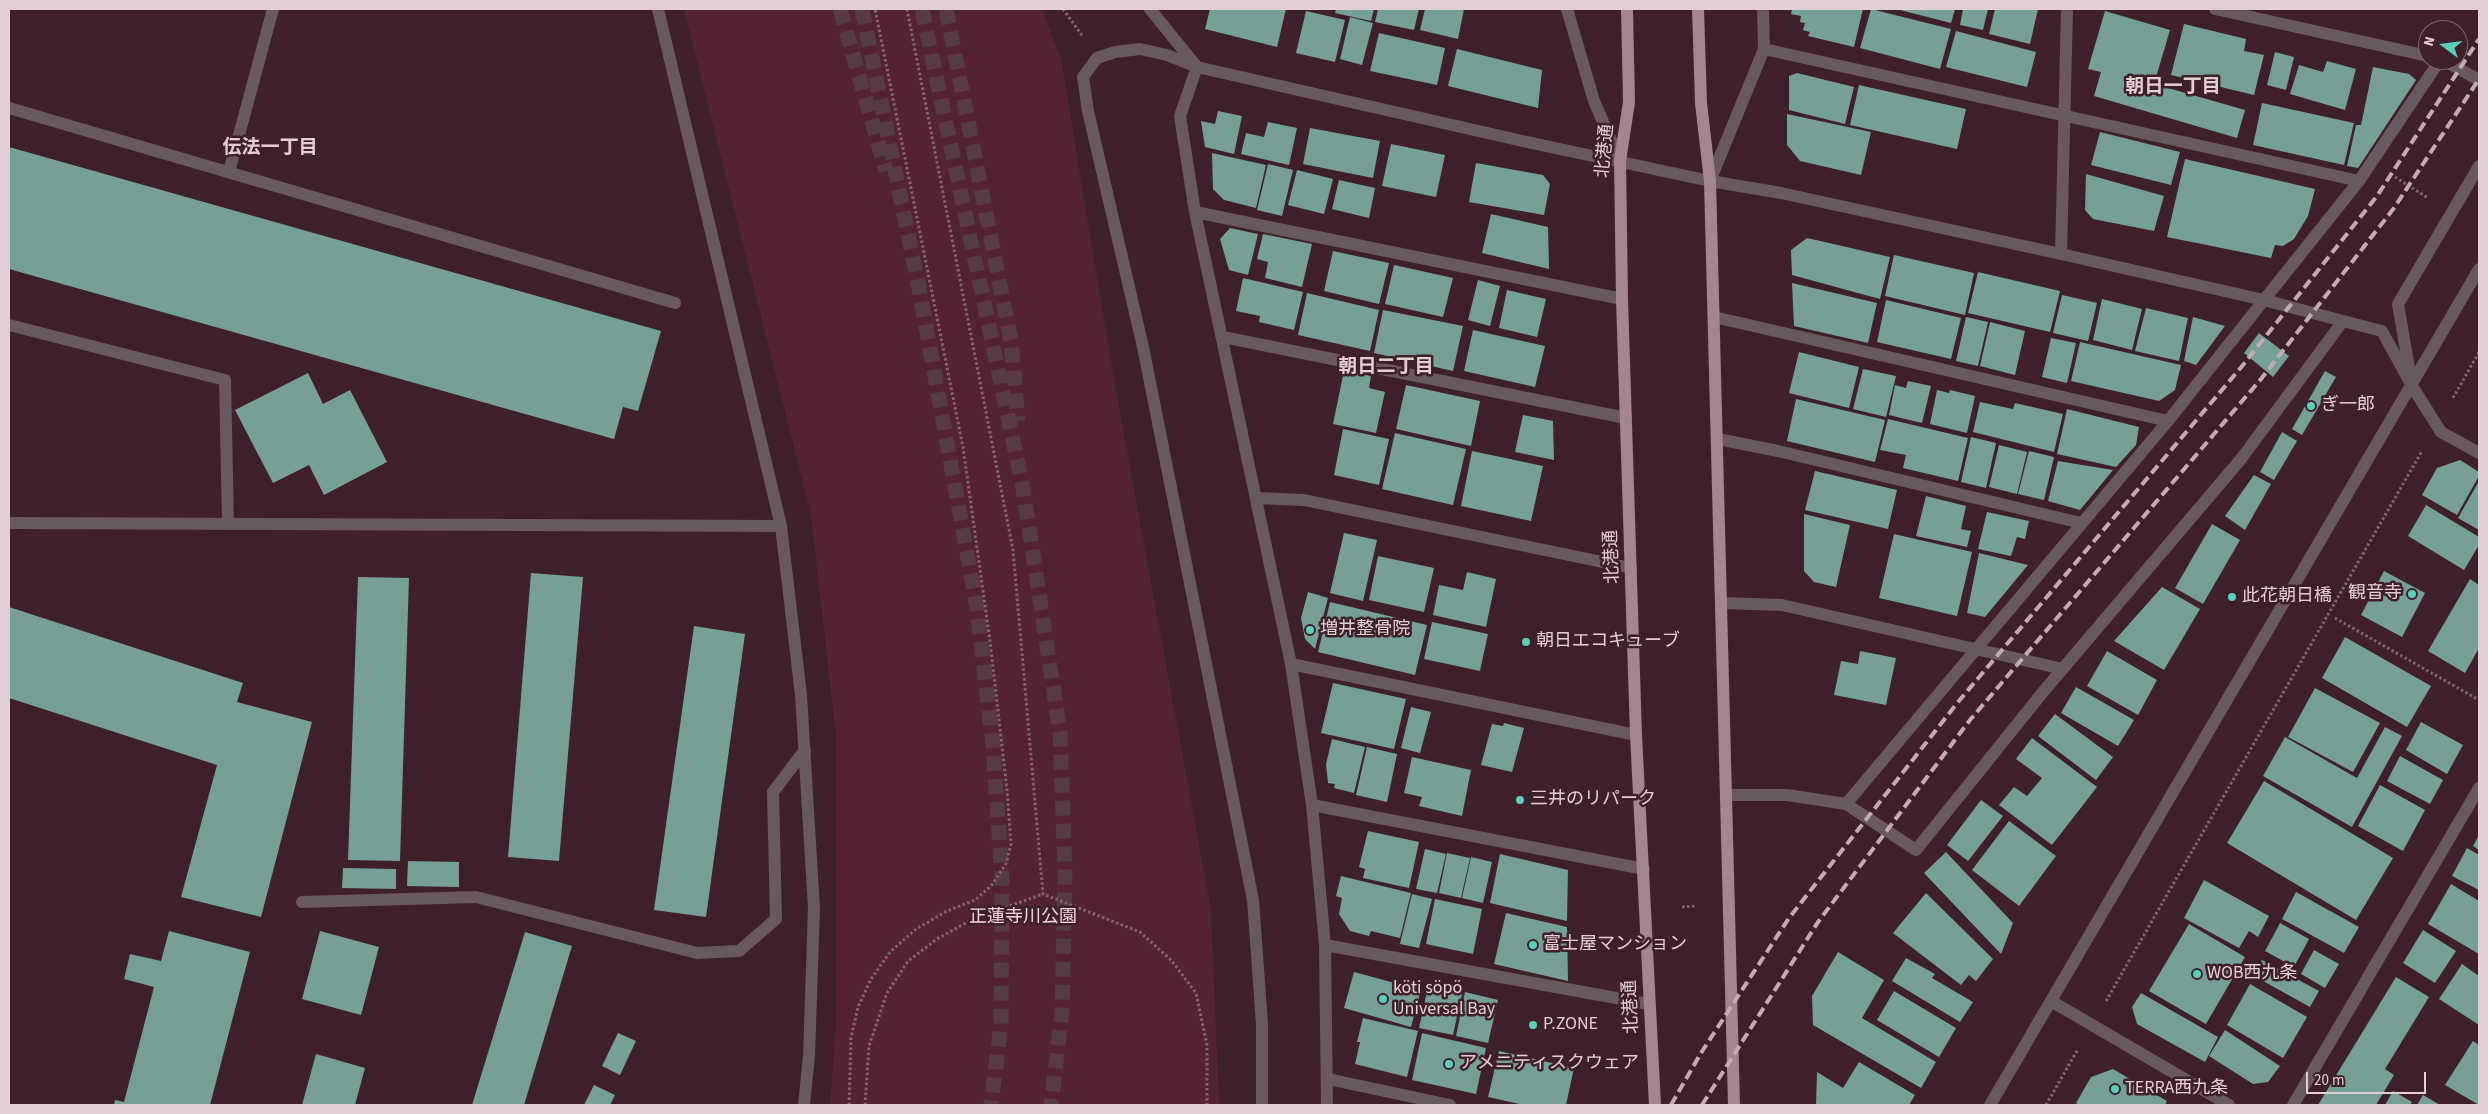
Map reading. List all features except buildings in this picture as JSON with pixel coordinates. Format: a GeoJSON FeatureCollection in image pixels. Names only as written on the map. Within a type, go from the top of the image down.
{"type":"FeatureCollection","features":[{"type":"Feature","properties":{"kind":"main road","name":"北港通"},"geometry":{"type":"LineString","coordinates":[[1627,9],[1629,102],[1620,161],[1622,298],[1636,735],[1655,1105]]}},
{"type":"Feature","properties":{"kind":"main road"},"geometry":{"type":"LineString","coordinates":[[1698,9],[1701,103],[1710,181],[1734,1105]]}},
{"type":"Feature","properties":{"kind":"street"},"geometry":{"type":"LineString","coordinates":[[230,172],[272,9]]}},
{"type":"Feature","properties":{"kind":"street"},"geometry":{"type":"LineString","coordinates":[[658,9],[781,526],[801,695],[814,908],[809,1056],[804,1105]]}},
{"type":"Feature","properties":{"kind":"street"},"geometry":{"type":"LineString","coordinates":[[1150,9],[1197,67]]}},
{"type":"Feature","properties":{"kind":"street"},"geometry":{"type":"LineString","coordinates":[[1567,9],[1594,101],[1620,161]]}},
{"type":"Feature","properties":{"kind":"street"},"geometry":{"type":"LineString","coordinates":[[1710,181],[1764,48],[1763,9]]}},
{"type":"Feature","properties":{"kind":"street"},"geometry":{"type":"LineString","coordinates":[[2061,254],[2067,9]]}},
{"type":"Feature","properties":{"kind":"street"},"geometry":{"type":"LineString","coordinates":[[2215,9],[2418,54]]}},
{"type":"Feature","properties":{"kind":"street"},"geometry":{"type":"LineString","coordinates":[[1764,48],[2359,181]]}},
{"type":"Feature","properties":{"kind":"street"},"geometry":{"type":"LineString","coordinates":[[1262,1105],[1262,1024],[1253,900],[1236,805],[1143,347],[1088,111],[1083,77],[1098,58],[1115,52],[1140,49],[1167,55],[1197,67],[1710,181],[1781,193],[2061,254],[2264,300],[2382,331],[2412,386],[2441,432],[2479,454]]}},
{"type":"Feature","properties":{"kind":"street"},"geometry":{"type":"LineString","coordinates":[[1197,67],[1180,116],[1196,212],[1291,664],[1312,804],[1325,945],[1327,1105]]}},
{"type":"Feature","properties":{"kind":"street"},"geometry":{"type":"LineString","coordinates":[[1846,804],[1975,648],[2168,421],[2359,181],[2434,70]]}},
{"type":"Feature","properties":{"kind":"street"},"geometry":{"type":"LineString","coordinates":[[2460,70],[2479,80]]}},
{"type":"Feature","properties":{"kind":"street"},"geometry":{"type":"LineString","coordinates":[[9,108],[675,303]]}},
{"type":"Feature","properties":{"kind":"street"},"geometry":{"type":"LineString","coordinates":[[2412,386],[2398,304],[2479,166]]}},
{"type":"Feature","properties":{"kind":"street"},"geometry":{"type":"LineString","coordinates":[[1196,212],[1622,298]]}},
{"type":"Feature","properties":{"kind":"street"},"geometry":{"type":"LineString","coordinates":[[1990,1105],[2479,269]]}},
{"type":"Feature","properties":{"kind":"street"},"geometry":{"type":"LineString","coordinates":[[1714,317],[2168,421]]}},
{"type":"Feature","properties":{"kind":"street"},"geometry":{"type":"LineString","coordinates":[[1726,795],[1787,795],[1846,804],[1916,850],[2063,669],[2242,459],[2343,321]]}},
{"type":"Feature","properties":{"kind":"street"},"geometry":{"type":"LineString","coordinates":[[9,325],[226,380],[228,523]]}},
{"type":"Feature","properties":{"kind":"street"},"geometry":{"type":"LineString","coordinates":[[1223,337],[1626,418]]}},
{"type":"Feature","properties":{"kind":"street"},"geometry":{"type":"LineString","coordinates":[[1718,439],[1778,451],[2081,523]]}},
{"type":"Feature","properties":{"kind":"street"},"geometry":{"type":"LineString","coordinates":[[1257,498],[1304,500],[1631,568]]}},
{"type":"Feature","properties":{"kind":"street"},"geometry":{"type":"LineString","coordinates":[[9,523],[781,526]]}},
{"type":"Feature","properties":{"kind":"street"},"geometry":{"type":"LineString","coordinates":[[1722,603],[1782,606],[2063,669]]}},
{"type":"Feature","properties":{"kind":"street"},"geometry":{"type":"LineString","coordinates":[[1291,664],[1636,735]]}},
{"type":"Feature","properties":{"kind":"street"},"geometry":{"type":"LineString","coordinates":[[302,902],[476,897],[697,953],[739,950],[776,919],[773,792],[804,750]]}},
{"type":"Feature","properties":{"kind":"street"},"geometry":{"type":"LineString","coordinates":[[2293,1105],[2479,788]]}},
{"type":"Feature","properties":{"kind":"street"},"geometry":{"type":"LineString","coordinates":[[1312,804],[1644,869]]}},
{"type":"Feature","properties":{"kind":"street"},"geometry":{"type":"LineString","coordinates":[[1325,945],[1650,1004]]}},
{"type":"Feature","properties":{"kind":"street"},"geometry":{"type":"LineString","coordinates":[[2051,1001],[2229,1105]]}},
{"type":"Feature","properties":{"kind":"street"},"geometry":{"type":"LineString","coordinates":[[1328,1079],[1450,1105]]}},
{"type":"Feature","properties":{"kind":"path"},"geometry":{"type":"LineString","coordinates":[[849,1105],[851,1038],[858,1007],[871,979],[890,952],[916,929],[948,911],[974,900],[991,886],[1006,864],[1011,844],[1008,790],[963,448],[875,9]]}},
{"type":"Feature","properties":{"kind":"path"},"geometry":{"type":"LineString","coordinates":[[907,9],[1012,550],[1043,894]]}},
{"type":"Feature","properties":{"kind":"path"},"geometry":{"type":"LineString","coordinates":[[1063,9],[1098,58]]}},
{"type":"Feature","properties":{"kind":"path"},"geometry":{"type":"LineString","coordinates":[[2391,175],[2452,213]]}},
{"type":"Feature","properties":{"kind":"path"},"geometry":{"type":"LineString","coordinates":[[2046,1105],[2479,352]]}},
{"type":"Feature","properties":{"kind":"path"},"geometry":{"type":"LineString","coordinates":[[2335,618],[2479,700]]}},
{"type":"Feature","properties":{"kind":"path"},"geometry":{"type":"LineString","coordinates":[[865,1105],[869,1046],[887,993],[908,961],[936,939],[973,919],[1043,894],[1140,932],[1172,961],[1196,993],[1207,1044],[1207,1105]]}},
{"type":"Feature","properties":{"kind":"path"},"geometry":{"type":"LineString","coordinates":[[1682,907],[1695,906]]}},
{"type":"Feature","properties":{"kind":"green space","name":"正蓮寺川公園"},"geometry":{"type":"Polygon","coordinates":[[[684,9],[1042,9],[1061,59],[1112,369],[1211,911],[1219,1105],[830,1105],[836,1024],[836,736],[811,514],[684,9]]]}},
{"type":"Feature","properties":{"kind":"tunnel"},"geometry":{"type":"LineString","coordinates":[[840,9],[886,171]]}},
{"type":"Feature","properties":{"kind":"tunnel"},"geometry":{"type":"LineString","coordinates":[[862,9],[919,288],[977,608],[993,746],[1002,879],[1001,1024],[991,1105]]}},
{"type":"Feature","properties":{"kind":"tunnel"},"geometry":{"type":"LineString","coordinates":[[922,9],[1023,488],[1060,732],[1065,874],[1062,1011],[1051,1105]]}},
{"type":"Feature","properties":{"kind":"tunnel"},"geometry":{"type":"LineString","coordinates":[[946,9],[1011,341],[1018,421]]}},
{"type":"Feature","properties":{"kind":"railway"},"geometry":{"type":"LineString","coordinates":[[1671,1105],[1701,1053],[1789,918],[1958,702],[2243,365],[2377,196],[2479,39]]}},
{"type":"Feature","properties":{"kind":"railway"},"geometry":{"type":"LineString","coordinates":[[1702,1105],[1818,922],[1970,720],[2261,379],[2394,208],[2479,79]]}},
{"type":"Feature","properties":{"kind":"place","name":"ぎ一郎"},"geometry":{"type":"Point","coordinates":[2311,406]}},
{"type":"Feature","properties":{"kind":"place","name":"観音寺"},"geometry":{"type":"Point","coordinates":[2412,594]}},
{"type":"Feature","properties":{"kind":"place","name":"此花朝日橋"},"geometry":{"type":"Point","coordinates":[2232,597]}},
{"type":"Feature","properties":{"kind":"place","name":"増井整骨院"},"geometry":{"type":"Point","coordinates":[1310,630]}},
{"type":"Feature","properties":{"kind":"place","name":"朝日エコキューブ"},"geometry":{"type":"Point","coordinates":[1526,642]}},
{"type":"Feature","properties":{"kind":"place","name":"三井のリパーク"},"geometry":{"type":"Point","coordinates":[1520,800]}},
{"type":"Feature","properties":{"kind":"place","name":"富士屋マンション"},"geometry":{"type":"Point","coordinates":[1533,945]}},
{"type":"Feature","properties":{"kind":"place","name":"WOB西九条"},"geometry":{"type":"Point","coordinates":[2197,974]}},
{"type":"Feature","properties":{"kind":"place","name":"köti söpö Universal Bay"},"geometry":{"type":"Point","coordinates":[1383,999]}},
{"type":"Feature","properties":{"kind":"place","name":"P.ZONE"},"geometry":{"type":"Point","coordinates":[1533,1025]}},
{"type":"Feature","properties":{"kind":"place","name":"アメニティスクウェア"},"geometry":{"type":"Point","coordinates":[1449,1064]}},
{"type":"Feature","properties":{"kind":"place","name":"TERRA西九条"},"geometry":{"type":"Point","coordinates":[2115,1089]}},
{"type":"Feature","properties":{"kind":"district","name":"朝日一丁目"},"geometry":{"type":"Point","coordinates":[2173,88]}},
{"type":"Feature","properties":{"kind":"district","name":"伝法一丁目"},"geometry":{"type":"Point","coordinates":[270,149]}},
{"type":"Feature","properties":{"kind":"district","name":"朝日二丁目"},"geometry":{"type":"Point","coordinates":[1386,368]}}]}
